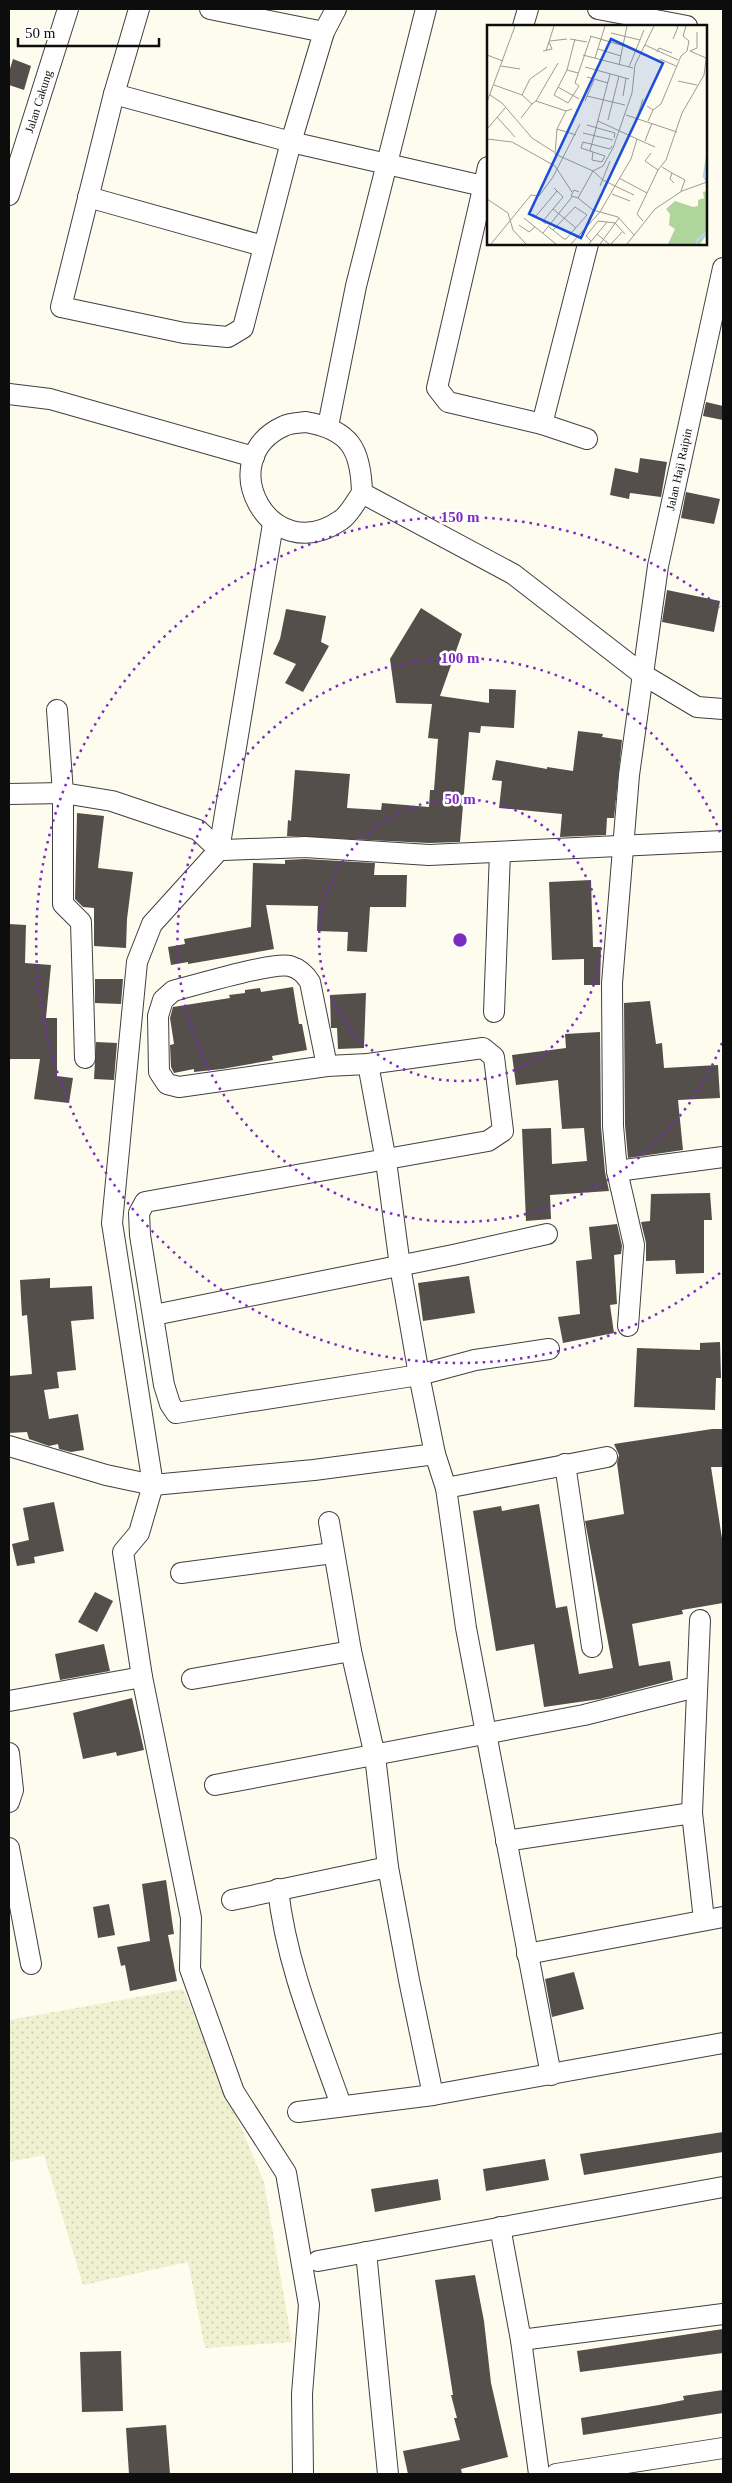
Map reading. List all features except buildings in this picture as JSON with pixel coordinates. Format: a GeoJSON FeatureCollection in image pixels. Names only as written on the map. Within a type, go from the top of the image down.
{"type":"FeatureCollection","features":[{"type":"Feature","properties":{"kind":"street","name":"Jalan Cakung"},"geometry":{"type":"LineString","coordinates":[[9,194],[68,9]]}},
{"type":"Feature","properties":{"kind":"street"},"geometry":{"type":"LineString","coordinates":[[140,9],[114,94],[61,307],[184,333],[228,337],[243,328],[291,142],[324,32],[336,9]]}},
{"type":"Feature","properties":{"kind":"street"},"geometry":{"type":"LineString","coordinates":[[210,9],[324,32]]}},
{"type":"Feature","properties":{"kind":"street"},"geometry":{"type":"LineString","coordinates":[[328,426],[356,286],[426,9]]}},
{"type":"Feature","properties":{"kind":"street"},"geometry":{"type":"LineString","coordinates":[[523,25],[528,9]]}},
{"type":"Feature","properties":{"kind":"street"},"geometry":{"type":"LineString","coordinates":[[598,9],[647,23],[674,25]]}},
{"type":"Feature","properties":{"kind":"street"},"geometry":{"type":"LineString","coordinates":[[114,94],[291,142],[483,186]]}},
{"type":"Feature","properties":{"kind":"street"},"geometry":{"type":"LineString","coordinates":[[487,170],[437,388],[448,402],[542,424],[586,439]]}},
{"type":"Feature","properties":{"kind":"street"},"geometry":{"type":"LineString","coordinates":[[88,197],[263,246]]}},
{"type":"Feature","properties":{"kind":"street"},"geometry":{"type":"LineString","coordinates":[[542,424],[588,245]]}},
{"type":"Feature","properties":{"kind":"street","name":"Jalan Haji Raipin"},"geometry":{"type":"LineString","coordinates":[[628,1326],[634,1245],[616,1171],[613,1126],[612,983],[625,846],[629,775],[658,566],[723,268]]}},
{"type":"Feature","properties":{"kind":"street"},"geometry":{"type":"LineString","coordinates":[[9,394],[50,399],[254,457]]}},
{"type":"Feature","properties":{"kind":"street"},"geometry":{"type":"LineString","coordinates":[[306,422],[328,426],[346,438],[358,456],[362,493],[343,519],[322,531],[296,533],[273,524],[257,505],[250,481],[254,457],[266,438],[284,426],[306,422]]}},
{"type":"Feature","properties":{"kind":"street"},"geometry":{"type":"LineString","coordinates":[[362,493],[513,574],[642,674],[697,707],[723,709]]}},
{"type":"Feature","properties":{"kind":"street"},"geometry":{"type":"LineString","coordinates":[[273,524],[219,850],[152,924],[137,962],[112,1224],[153,1485],[139,1533],[123,1552],[142,1677],[191,1918],[190,1969],[234,2092],[286,2173],[309,2305],[302,2394],[303,2474]]}},
{"type":"Feature","properties":{"kind":"street"},"geometry":{"type":"LineString","coordinates":[[57,710],[63,793],[63,904],[81,922],[85,1058]]}},
{"type":"Feature","properties":{"kind":"street"},"geometry":{"type":"LineString","coordinates":[[9,794],[63,793],[112,801],[198,830],[219,850],[305,847],[430,855],[723,841]]}},
{"type":"Feature","properties":{"kind":"street"},"geometry":{"type":"LineString","coordinates":[[494,1012],[500,852]]}},
{"type":"Feature","properties":{"kind":"street"},"geometry":{"type":"LineString","coordinates":[[327,1066],[310,982],[304,972],[295,968],[276,966],[173,991],[163,1000],[158,1016],[159,1072],[167,1084],[179,1087],[327,1066],[368,1064],[483,1048],[494,1057],[503,1131],[488,1141],[386,1161],[145,1202],[139,1213],[140,1235],[164,1385],[170,1404],[176,1413],[419,1375],[475,1360],[549,1349]]}},
{"type":"Feature","properties":{"kind":"street"},"geometry":{"type":"LineString","coordinates":[[368,1064],[386,1161],[400,1266],[419,1375],[435,1454],[446,1488],[466,1628],[485,1735],[551,2075]]}},
{"type":"Feature","properties":{"kind":"street"},"geometry":{"type":"LineString","coordinates":[[616,1171],[723,1157]]}},
{"type":"Feature","properties":{"kind":"street"},"geometry":{"type":"LineString","coordinates":[[154,1315],[400,1266],[547,1234]]}},
{"type":"Feature","properties":{"kind":"street"},"geometry":{"type":"LineString","coordinates":[[9,1446],[106,1474],[153,1485],[314,1470],[435,1454]]}},
{"type":"Feature","properties":{"kind":"street"},"geometry":{"type":"LineString","coordinates":[[446,1488],[607,1457]]}},
{"type":"Feature","properties":{"kind":"street"},"geometry":{"type":"LineString","coordinates":[[565,1464],[592,1647]]}},
{"type":"Feature","properties":{"kind":"street"},"geometry":{"type":"LineString","coordinates":[[329,1522],[351,1651],[374,1756],[388,1867],[433,2095]]}},
{"type":"Feature","properties":{"kind":"street"},"geometry":{"type":"LineString","coordinates":[[181,1573],[334,1553]]}},
{"type":"Feature","properties":{"kind":"street"},"geometry":{"type":"LineString","coordinates":[[527,1954],[714,1918],[692,1813],[700,1620]]}},
{"type":"Feature","properties":{"kind":"street"},"geometry":{"type":"LineString","coordinates":[[192,1679],[351,1651]]}},
{"type":"Feature","properties":{"kind":"street"},"geometry":{"type":"LineString","coordinates":[[9,1701],[142,1677]]}},
{"type":"Feature","properties":{"kind":"street"},"geometry":{"type":"LineString","coordinates":[[215,1785],[584,1715],[696,1687]]}},
{"type":"Feature","properties":{"kind":"street"},"geometry":{"type":"LineString","coordinates":[[9,1753],[13,1790],[9,1802]]}},
{"type":"Feature","properties":{"kind":"street"},"geometry":{"type":"LineString","coordinates":[[506,1841],[692,1813]]}},
{"type":"Feature","properties":{"kind":"street"},"geometry":{"type":"LineString","coordinates":[[9,1848],[31,1964]]}},
{"type":"Feature","properties":{"kind":"street"},"geometry":{"type":"LineString","coordinates":[[232,1900],[388,1867]]}},
{"type":"Feature","properties":{"kind":"street"},"geometry":{"type":"LineString","coordinates":[[278,1889],[282,1924],[295,1973],[340,2105]]}},
{"type":"Feature","properties":{"kind":"street"},"geometry":{"type":"LineString","coordinates":[[298,2112],[340,2105],[433,2095],[723,2043]]}},
{"type":"Feature","properties":{"kind":"street"},"geometry":{"type":"LineString","coordinates":[[318,2261],[723,2186]]}},
{"type":"Feature","properties":{"kind":"street"},"geometry":{"type":"LineString","coordinates":[[500,2227],[521,2340],[539,2474]]}},
{"type":"Feature","properties":{"kind":"street"},"geometry":{"type":"LineString","coordinates":[[366,2252],[388,2474]]}},
{"type":"Feature","properties":{"kind":"street"},"geometry":{"type":"LineString","coordinates":[[521,2340],[723,2314]]}},
{"type":"Feature","properties":{"kind":"street"},"geometry":{"type":"LineString","coordinates":[[556,2474],[723,2448]]}},
{"type":"Feature","properties":{"kind":"green space"},"geometry":{"type":"Polygon","coordinates":[[[183,1989],[264,2182],[292,2342],[205,2348],[188,2262],[83,2285],[44,2155],[9,2162],[9,2020],[183,1989]]]}}]}
